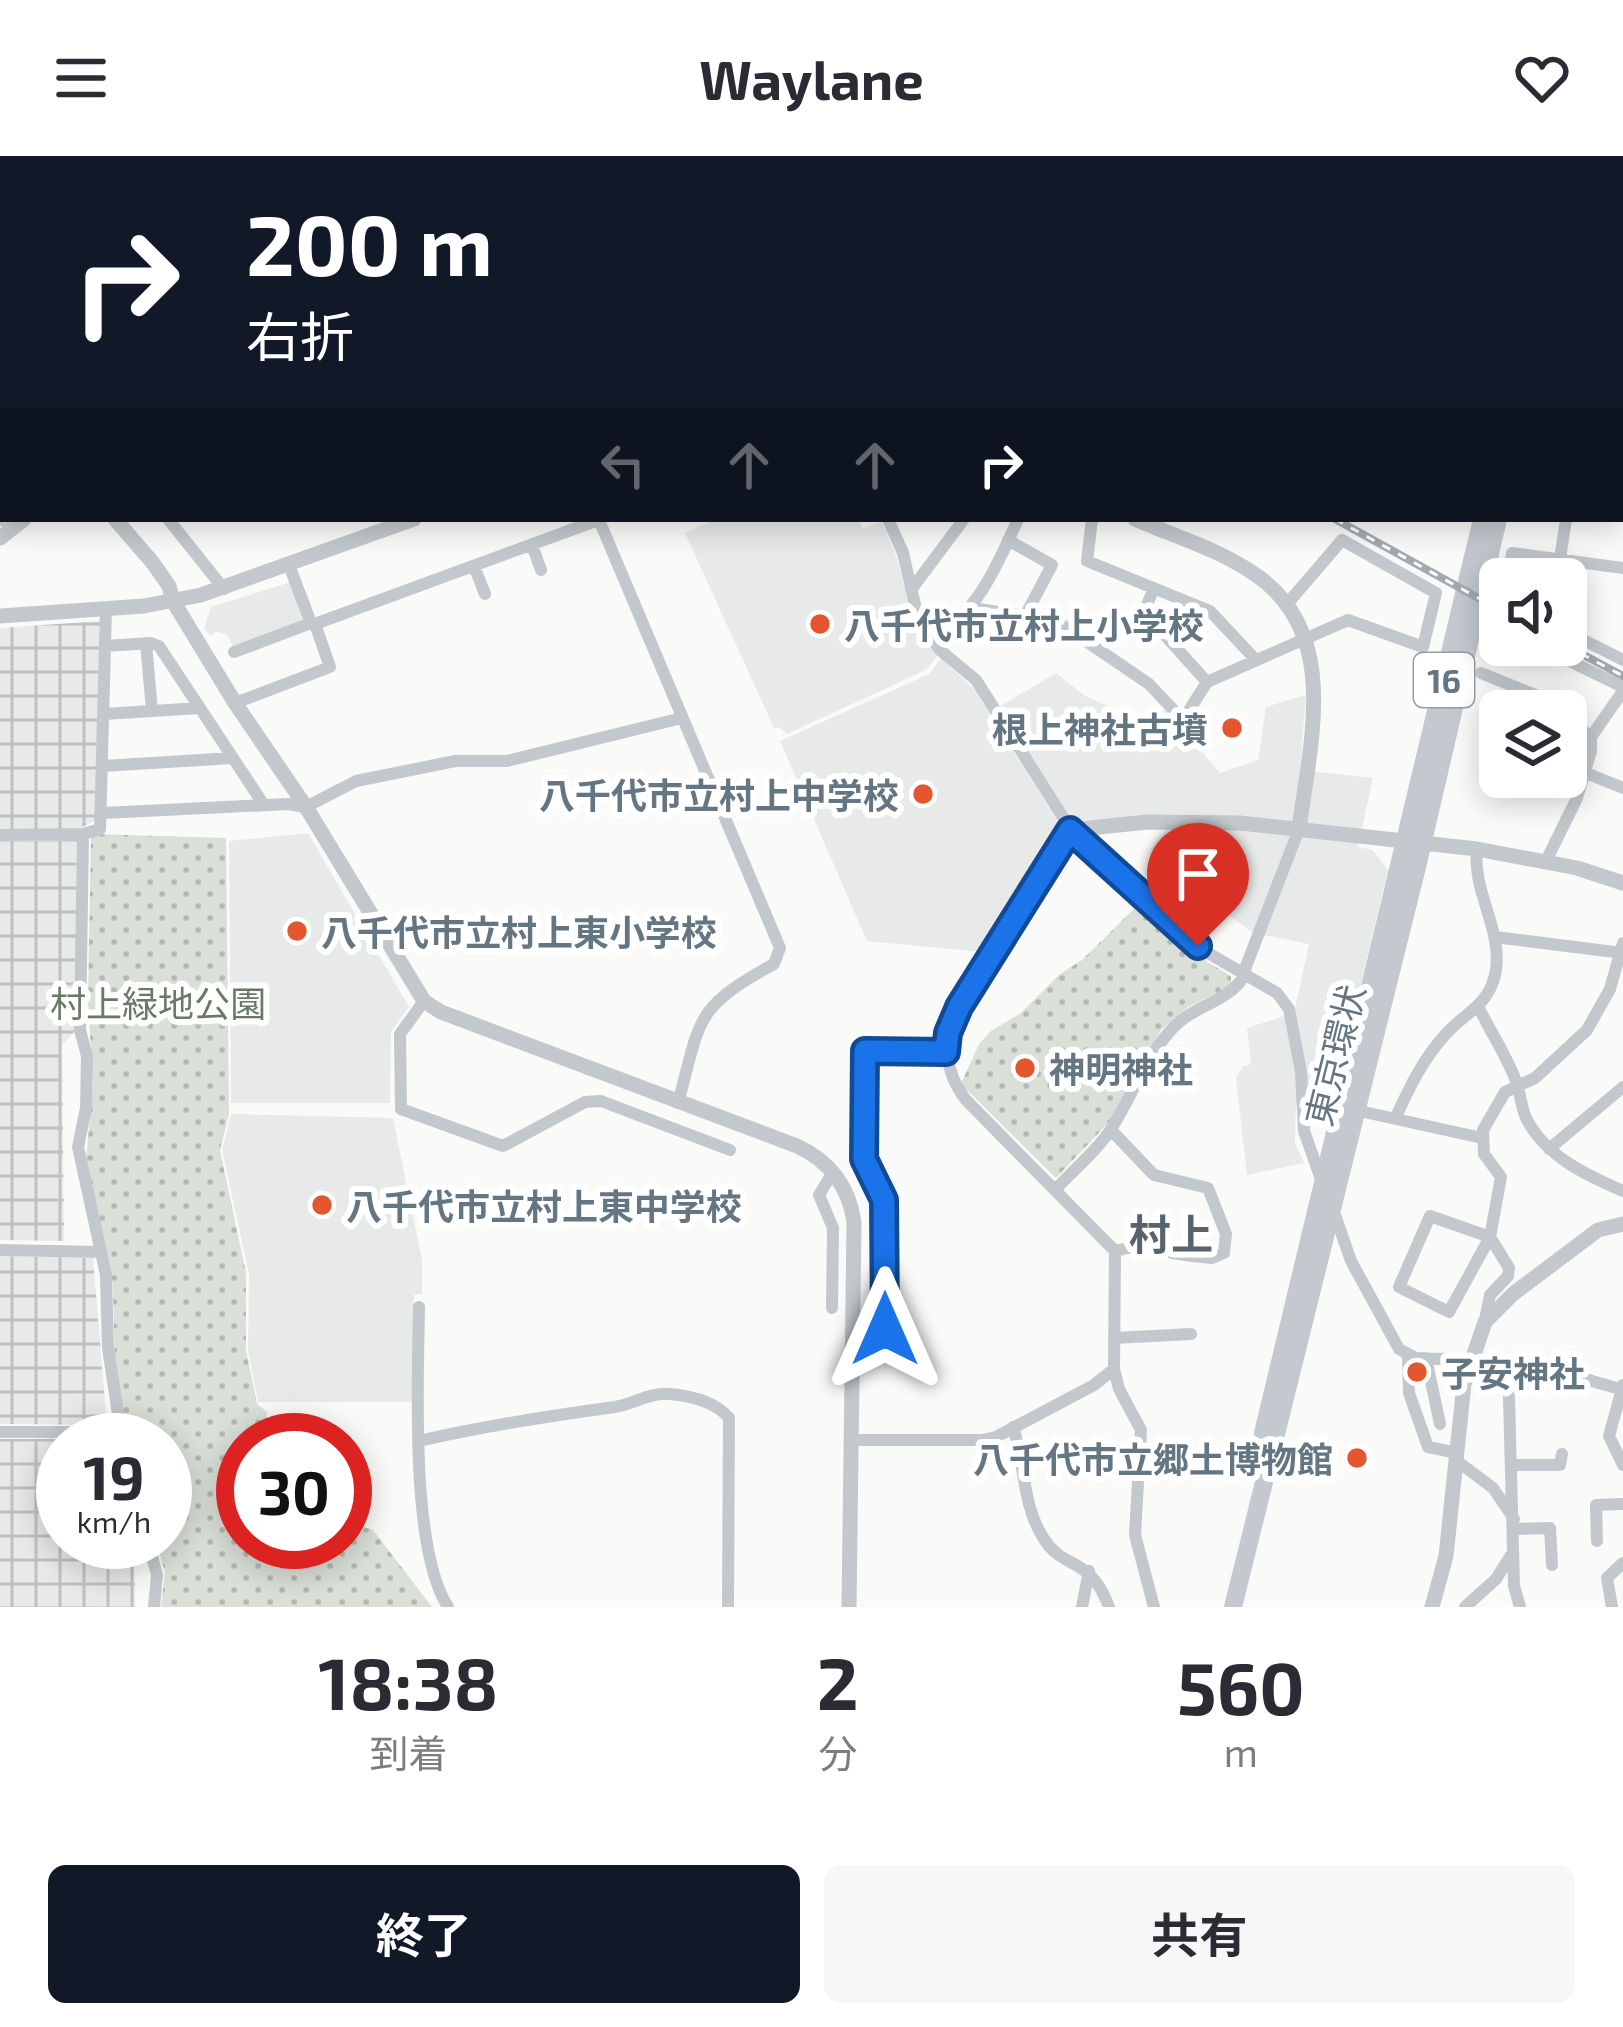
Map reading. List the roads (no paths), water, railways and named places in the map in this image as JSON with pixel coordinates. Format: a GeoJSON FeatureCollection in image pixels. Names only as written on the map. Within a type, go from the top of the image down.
{"type":"FeatureCollection","features":[{"type":"Feature","properties":{"kind":"highway","name":"東京環状"},"geometry":{"type":"LineString","coordinates":[[1233,1607],[1354,1110],[1481,522]]}},
{"type":"Feature","properties":{"kind":"highway","name":"東京環状"},"geometry":{"type":"LineString","coordinates":[[1221,1607],[1323,1184],[1497,522]]}},
{"type":"Feature","properties":{"kind":"street"},"geometry":{"type":"LineString","coordinates":[[103,522],[123,540],[160,592],[173,601]]}},
{"type":"Feature","properties":{"kind":"street"},"geometry":{"type":"LineString","coordinates":[[120,522],[169,586],[173,601],[235,704],[307,807],[424,1001],[441,1012],[797,1146],[832,1172],[847,1195],[854,1222],[849,1607]]}},
{"type":"Feature","properties":{"kind":"street"},"geometry":{"type":"LineString","coordinates":[[170,522],[224,589]]}},
{"type":"Feature","properties":{"kind":"street"},"geometry":{"type":"LineString","coordinates":[[0,616],[173,601],[224,589],[406,522]]}},
{"type":"Feature","properties":{"kind":"street"},"geometry":{"type":"LineString","coordinates":[[235,704],[330,667],[315,624],[594,522]]}},
{"type":"Feature","properties":{"kind":"street"},"geometry":{"type":"LineString","coordinates":[[601,522],[780,947],[774,964],[733,986],[708,1009],[678,1103]]}},
{"type":"Feature","properties":{"kind":"street"},"geometry":{"type":"LineString","coordinates":[[890,522],[903,553],[920,622],[930,639],[976,680],[1070,830],[1203,950],[1276,993],[1289,1009],[1301,1072],[1304,1131],[1351,1261],[1392,1339],[1408,1354],[1426,1358],[1508,1360],[1622,1387],[1610,1436],[1623,1465]]}},
{"type":"Feature","properties":{"kind":"street"},"geometry":{"type":"LineString","coordinates":[[911,590],[962,522]]}},
{"type":"Feature","properties":{"kind":"street"},"geometry":{"type":"LineString","coordinates":[[930,639],[949,630],[971,608],[1013,522]]}},
{"type":"Feature","properties":{"kind":"street"},"geometry":{"type":"LineString","coordinates":[[1092,522],[1087,561],[1210,611],[1256,659]]}},
{"type":"Feature","properties":{"kind":"street"},"geometry":{"type":"LineString","coordinates":[[1055,1189],[1111,1130],[1169,1032],[1189,1012],[1228,993],[1243,975],[1299,829],[1315,682],[1306,636],[1287,604],[1259,576],[1143,522]]}},
{"type":"Feature","properties":{"kind":"street"},"geometry":{"type":"LineString","coordinates":[[1560,558],[1566,522]]}},
{"type":"Feature","properties":{"kind":"street"},"geometry":{"type":"LineString","coordinates":[[1008,540],[1052,565],[1026,614]]}},
{"type":"Feature","properties":{"kind":"street"},"geometry":{"type":"LineString","coordinates":[[971,608],[1055,620],[1149,684],[1183,720],[1207,682],[1348,620],[1423,646],[1436,593],[1342,540],[1287,604]]}},
{"type":"Feature","properties":{"kind":"street"},"geometry":{"type":"LineString","coordinates":[[532,544],[541,570]]}},
{"type":"Feature","properties":{"kind":"street"},"geometry":{"type":"LineString","coordinates":[[1511,558],[1512,553],[1552,558]]}},
{"type":"Feature","properties":{"kind":"street"},"geometry":{"type":"LineString","coordinates":[[1587,563],[1623,568]]}},
{"type":"Feature","properties":{"kind":"street"},"geometry":{"type":"LineString","coordinates":[[234,652],[311,623],[289,565]]}},
{"type":"Feature","properties":{"kind":"street"},"geometry":{"type":"LineString","coordinates":[[474,566],[485,594]]}},
{"type":"Feature","properties":{"kind":"street"},"geometry":{"type":"LineString","coordinates":[[1154,588],[1144,612],[1207,682]]}},
{"type":"Feature","properties":{"kind":"street"},"geometry":{"type":"LineString","coordinates":[[0,835],[82,834],[100,829],[106,609]]}},
{"type":"Feature","properties":{"kind":"street"},"geometry":{"type":"LineString","coordinates":[[296,629],[304,635],[317,630]]}},
{"type":"Feature","properties":{"kind":"street"},"geometry":{"type":"LineString","coordinates":[[146,643],[152,711]]}},
{"type":"Feature","properties":{"kind":"street"},"geometry":{"type":"LineString","coordinates":[[1587,643],[1623,661]]}},
{"type":"Feature","properties":{"kind":"street"},"geometry":{"type":"LineString","coordinates":[[105,646],[159,646],[264,805]]}},
{"type":"Feature","properties":{"kind":"street"},"geometry":{"type":"LineString","coordinates":[[1578,666],[1623,689],[1591,737],[1587,766]]}},
{"type":"Feature","properties":{"kind":"street"},"geometry":{"type":"LineString","coordinates":[[1481,673],[1523,690]]}},
{"type":"Feature","properties":{"kind":"street"},"geometry":{"type":"LineString","coordinates":[[104,714],[200,708]]}},
{"type":"Feature","properties":{"kind":"street"},"geometry":{"type":"LineString","coordinates":[[102,812],[307,807],[356,781],[455,761],[507,761],[682,718]]}},
{"type":"Feature","properties":{"kind":"street"},"geometry":{"type":"LineString","coordinates":[[1587,734],[1591,737]]}},
{"type":"Feature","properties":{"kind":"street"},"geometry":{"type":"LineString","coordinates":[[103,766],[233,758]]}},
{"type":"Feature","properties":{"kind":"street"},"geometry":{"type":"LineString","coordinates":[[1587,773],[1623,788]]}},
{"type":"Feature","properties":{"kind":"street"},"geometry":{"type":"LineString","coordinates":[[1546,861],[1575,798]]}},
{"type":"Feature","properties":{"kind":"street"},"geometry":{"type":"LineString","coordinates":[[1154,1607],[1135,1535],[1141,1430],[1114,1369],[1115,1251],[966,1100],[951,1077],[946,1052],[959,1007],[1070,830],[1181,821],[1299,829],[1478,849],[1546,861],[1623,883]]}},
{"type":"Feature","properties":{"kind":"street"},"geometry":{"type":"LineString","coordinates":[[82,834],[80,1030],[86,1056],[86,1108],[78,1147],[106,1275],[108,1348],[118,1413]]}},
{"type":"Feature","properties":{"kind":"street"},"geometry":{"type":"LineString","coordinates":[[1396,1117],[1433,1050],[1448,1031],[1479,1009],[1495,976],[1496,937],[1481,890],[1478,849]]}},
{"type":"Feature","properties":{"kind":"street"},"geometry":{"type":"LineString","coordinates":[[1432,1607],[1446,1556],[1471,1357],[1490,1295],[1508,1276],[1509,1268],[1490,1237],[1430,1216],[1399,1287],[1450,1312],[1490,1237],[1501,1177],[1484,1154],[1482,1138],[1505,1092],[1535,1078],[1587,1030],[1610,989],[1622,950],[1496,937]]}},
{"type":"Feature","properties":{"kind":"street"},"geometry":{"type":"LineString","coordinates":[[424,1001],[400,1034],[401,1109],[503,1147],[585,1102],[601,1100],[730,1150]]}},
{"type":"Feature","properties":{"kind":"street"},"geometry":{"type":"LineString","coordinates":[[1479,1009],[1517,1084],[1525,1116],[1550,1148],[1579,1171],[1623,1191]]}},
{"type":"Feature","properties":{"kind":"street"},"geometry":{"type":"LineString","coordinates":[[885,1329],[884,1200],[864,1159],[865,1051],[946,1052]]}},
{"type":"Feature","properties":{"kind":"street"},"geometry":{"type":"LineString","coordinates":[[1550,1148],[1622,1090]]}},
{"type":"Feature","properties":{"kind":"street"},"geometry":{"type":"LineString","coordinates":[[1354,1110],[1482,1138]]}},
{"type":"Feature","properties":{"kind":"street"},"geometry":{"type":"LineString","coordinates":[[1111,1130],[1154,1175],[1208,1188],[1227,1241],[1224,1252],[1212,1258],[1172,1253],[1149,1243],[1115,1251]]}},
{"type":"Feature","properties":{"kind":"street"},"geometry":{"type":"LineString","coordinates":[[832,1172],[819,1195],[833,1228],[832,1308]]}},
{"type":"Feature","properties":{"kind":"street"},"geometry":{"type":"LineString","coordinates":[[1485,1322],[1513,1294],[1598,1230],[1623,1224]]}},
{"type":"Feature","properties":{"kind":"street"},"geometry":{"type":"LineString","coordinates":[[0,1250],[100,1252]]}},
{"type":"Feature","properties":{"kind":"street"},"geometry":{"type":"LineString","coordinates":[[419,1307],[419,1441],[433,1580],[448,1607]]}},
{"type":"Feature","properties":{"kind":"street"},"geometry":{"type":"LineString","coordinates":[[1114,1338],[1191,1334]]}},
{"type":"Feature","properties":{"kind":"street"},"geometry":{"type":"LineString","coordinates":[[1408,1354],[1409,1393],[1428,1447],[1457,1457],[1478,1473],[1514,1524]]}},
{"type":"Feature","properties":{"kind":"street"},"geometry":{"type":"LineString","coordinates":[[1426,1358],[1440,1424]]}},
{"type":"Feature","properties":{"kind":"street"},"geometry":{"type":"LineString","coordinates":[[1508,1360],[1514,1586],[1520,1607]]}},
{"type":"Feature","properties":{"kind":"street"},"geometry":{"type":"LineString","coordinates":[[853,1440],[982,1440],[1094,1385],[1114,1369]]}},
{"type":"Feature","properties":{"kind":"street"},"geometry":{"type":"LineString","coordinates":[[419,1441],[507,1420],[619,1406],[656,1394],[721,1408],[729,1418],[728,1607]]}},
{"type":"Feature","properties":{"kind":"street"},"geometry":{"type":"LineString","coordinates":[[1013,1427],[1025,1490],[1044,1540],[1089,1571],[1109,1607]]}},
{"type":"Feature","properties":{"kind":"street"},"geometry":{"type":"LineString","coordinates":[[0,1432],[36,1433]]}},
{"type":"Feature","properties":{"kind":"street"},"geometry":{"type":"LineString","coordinates":[[1512,1465],[1560,1465],[1562,1454]]}},
{"type":"Feature","properties":{"kind":"street"},"geometry":{"type":"LineString","coordinates":[[1598,1540],[1596,1505],[1623,1504]]}},
{"type":"Feature","properties":{"kind":"street"},"geometry":{"type":"LineString","coordinates":[[1514,1524],[1550,1528],[1552,1565]]}},
{"type":"Feature","properties":{"kind":"street"},"geometry":{"type":"LineString","coordinates":[[1465,1607],[1496,1579],[1514,1551]]}},
{"type":"Feature","properties":{"kind":"street"},"geometry":{"type":"LineString","coordinates":[[1612,1607],[1607,1578],[1623,1563]]}},
{"type":"Feature","properties":{"kind":"street"},"geometry":{"type":"LineString","coordinates":[[154,1607],[156,1569]]}},
{"type":"Feature","properties":{"kind":"street"},"geometry":{"type":"LineString","coordinates":[[1082,1607],[1089,1571]]}},
{"type":"Feature","properties":{"kind":"railway"},"geometry":{"type":"LineString","coordinates":[[1340,522],[1479,598]]}},
{"type":"Feature","properties":{"kind":"railway"},"geometry":{"type":"LineString","coordinates":[[1587,657],[1623,676]]}},
{"type":"Feature","properties":{"kind":"place","name":"八千代市立村上小学校"},"geometry":{"type":"Point","coordinates":[820,624]}},
{"type":"Feature","properties":{"kind":"place","name":"根上神社古墳"},"geometry":{"type":"Point","coordinates":[1232,728]}},
{"type":"Feature","properties":{"kind":"place","name":"八千代市立村上中学校"},"geometry":{"type":"Point","coordinates":[923,794]}},
{"type":"Feature","properties":{"kind":"place","name":"八千代市立村上東小学校"},"geometry":{"type":"Point","coordinates":[297,931]}},
{"type":"Feature","properties":{"kind":"place","name":"神明神社"},"geometry":{"type":"Point","coordinates":[1025,1068]}},
{"type":"Feature","properties":{"kind":"place","name":"八千代市立村上東中学校"},"geometry":{"type":"Point","coordinates":[322,1205]}},
{"type":"Feature","properties":{"kind":"place","name":"子安神社"},"geometry":{"type":"Point","coordinates":[1417,1372]}},
{"type":"Feature","properties":{"kind":"place","name":"八千代市立郷土博物館"},"geometry":{"type":"Point","coordinates":[1357,1458]}},
{"type":"Feature","properties":{"kind":"district","name":"村上"},"geometry":{"type":"Point","coordinates":[1171,1233]}},
{"type":"Feature","properties":{"kind":"park label","name":"村上緑地公園"},"geometry":{"type":"Point","coordinates":[158,1002]}}]}
